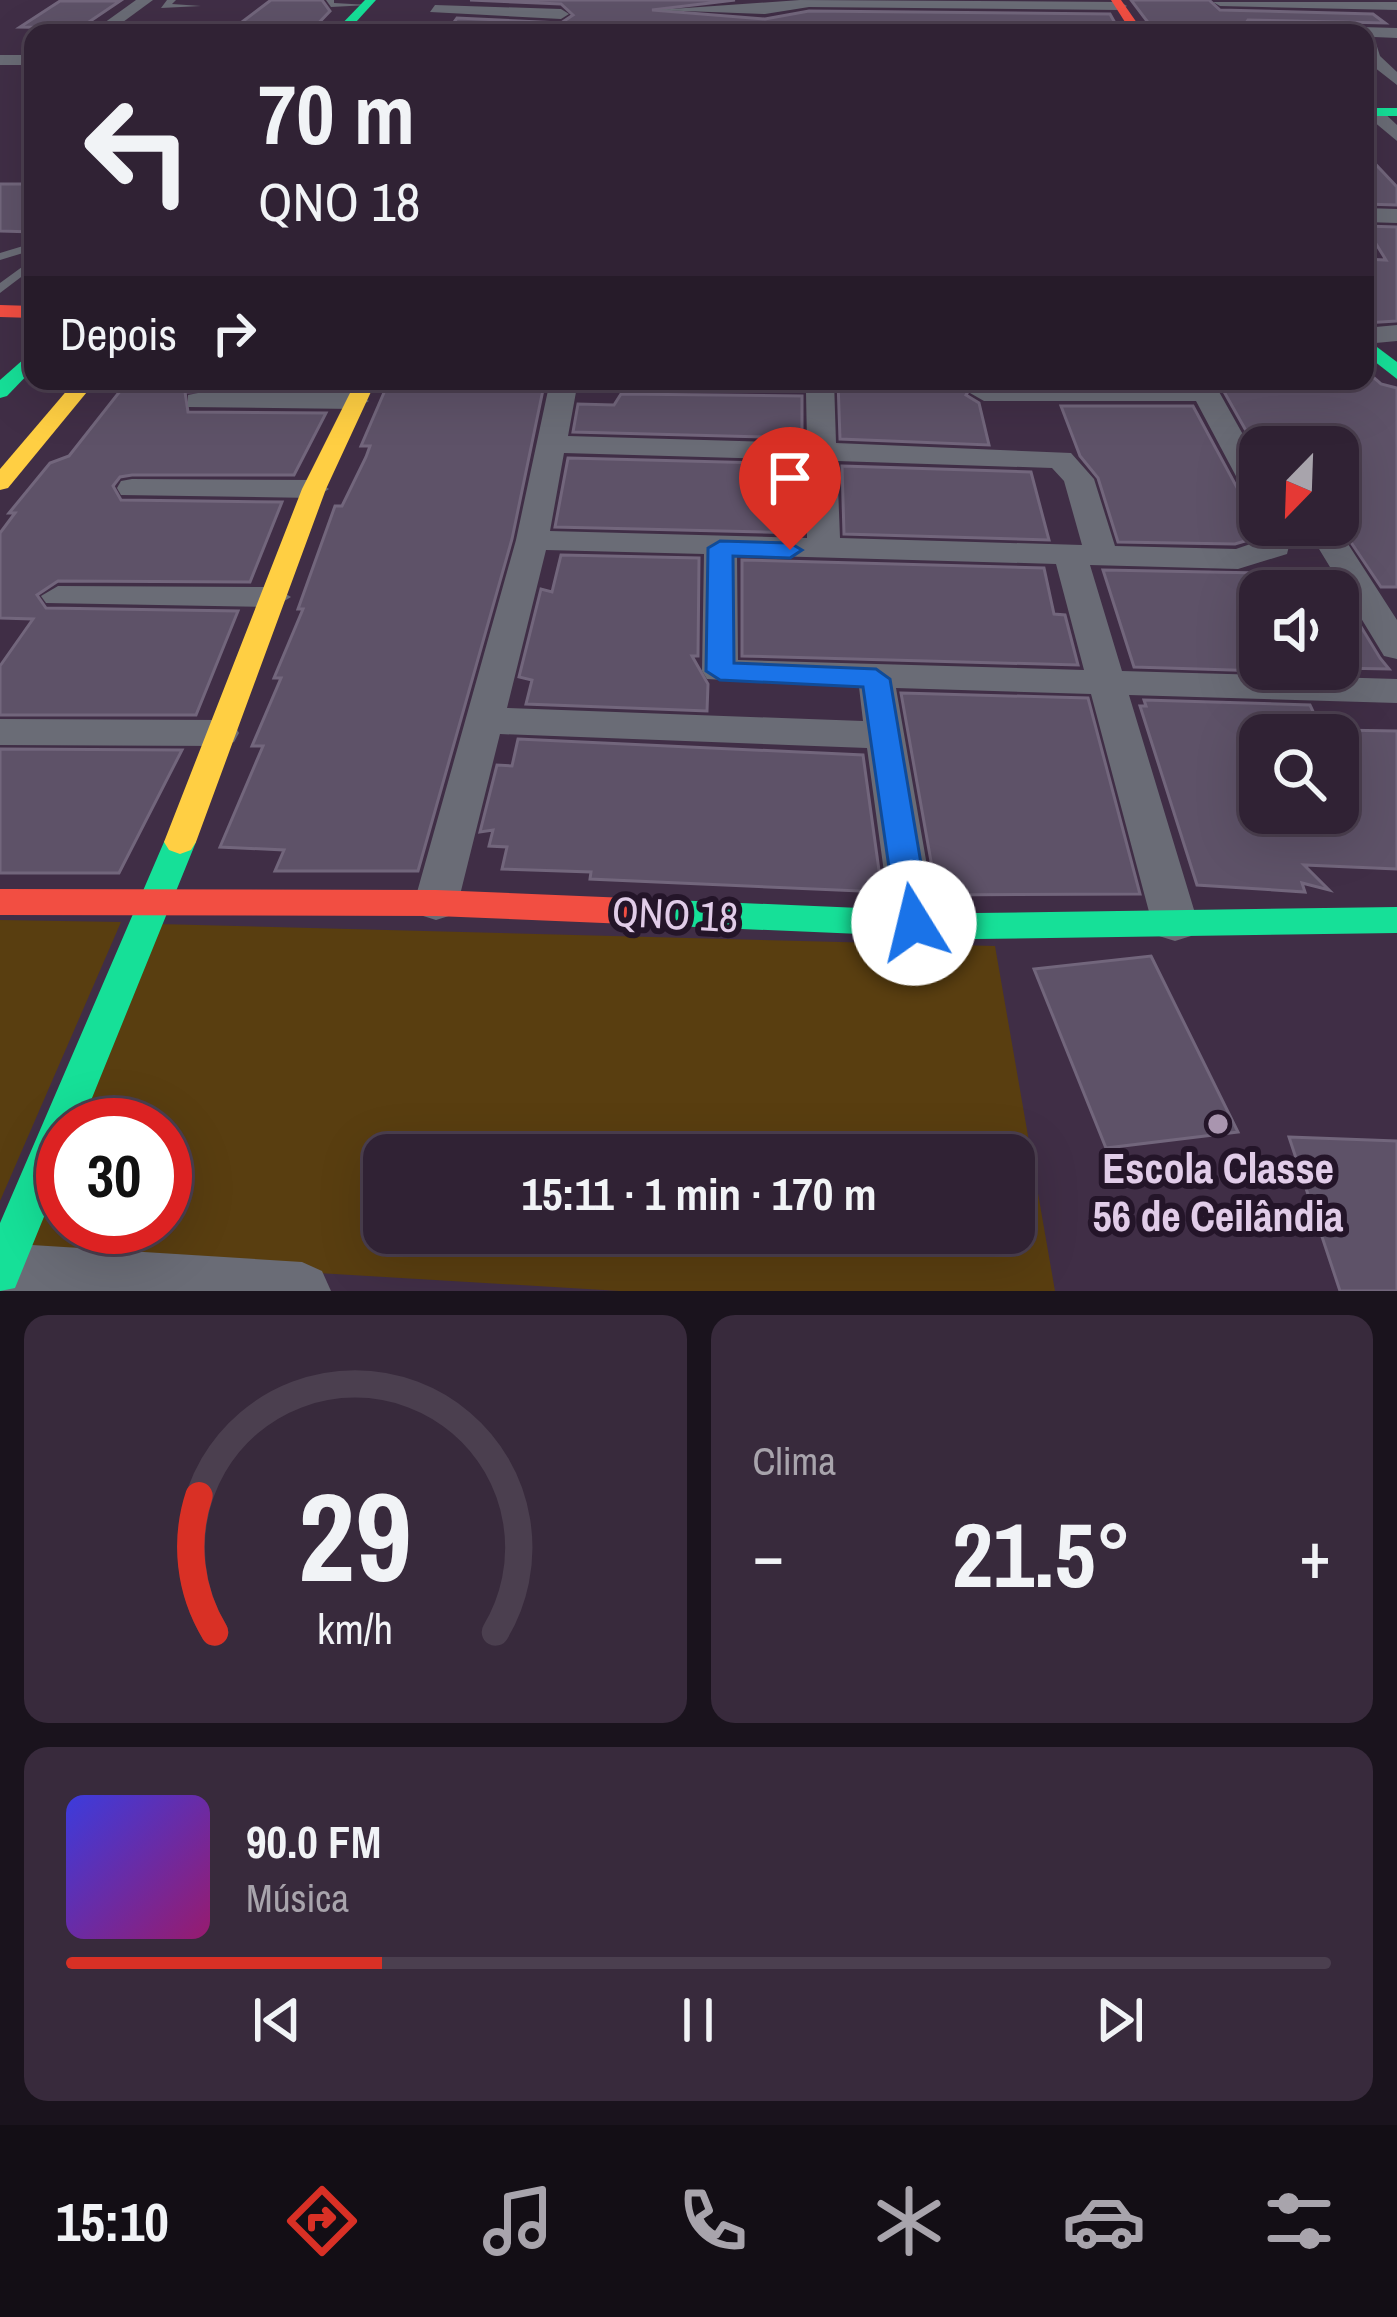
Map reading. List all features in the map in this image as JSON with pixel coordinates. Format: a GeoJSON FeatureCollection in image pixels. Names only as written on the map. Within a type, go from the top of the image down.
{"type":"FeatureCollection","features":[{"type":"Feature","properties":{"kind":"street"},"geometry":{"type":"LineString","coordinates":[[111,24],[146,0]]}},
{"type":"Feature","properties":{"kind":"street"},"geometry":{"type":"LineString","coordinates":[[1219,1],[1397,6]]}},
{"type":"Feature","properties":{"kind":"street"},"geometry":{"type":"LineString","coordinates":[[1219,1],[1243,24]]}},
{"type":"Feature","properties":{"kind":"street"},"geometry":{"type":"LineString","coordinates":[[664,5],[765,10],[808,2],[1118,3]]}},
{"type":"Feature","properties":{"kind":"street"},"geometry":{"type":"LineString","coordinates":[[418,3],[561,7]]}},
{"type":"Feature","properties":{"kind":"street"},"geometry":{"type":"LineString","coordinates":[[1374,50],[1396,80]]}},
{"type":"Feature","properties":{"kind":"street"},"geometry":{"type":"LineString","coordinates":[[1378,112],[1397,135]]}},
{"type":"Feature","properties":{"kind":"street"},"geometry":{"type":"LineString","coordinates":[[1374,349],[1397,373]]}},
{"type":"Feature","properties":{"kind":"street"},"geometry":{"type":"LineString","coordinates":[[0,392],[24,367]]}},
{"type":"Feature","properties":{"kind":"street"},"geometry":{"type":"LineString","coordinates":[[0,482],[78,390]]}},
{"type":"Feature","properties":{"kind":"street"},"geometry":{"type":"LineString","coordinates":[[436,903],[532,540],[555,444],[562,390]]}},
{"type":"Feature","properties":{"kind":"street"},"geometry":{"type":"LineString","coordinates":[[820,390],[824,552]]}},
{"type":"Feature","properties":{"kind":"street"},"geometry":{"type":"LineString","coordinates":[[555,444],[824,450],[989,415],[1180,390]]}},
{"type":"Feature","properties":{"kind":"street"},"geometry":{"type":"LineString","coordinates":[[1205,390],[1239,455]]}},
{"type":"Feature","properties":{"kind":"street"},"geometry":{"type":"LineString","coordinates":[[199,401],[360,391],[314,489],[157,904],[1,1271],[302,1291]]}},
{"type":"Feature","properties":{"kind":"street"},"geometry":{"type":"LineString","coordinates":[[989,415],[1071,465],[1110,687],[1175,923]]}},
{"type":"Feature","properties":{"kind":"street"},"geometry":{"type":"LineString","coordinates":[[132,488],[314,489]]}},
{"type":"Feature","properties":{"kind":"street"},"geometry":{"type":"LineString","coordinates":[[532,540],[1087,558],[1259,556],[1274,546]]}},
{"type":"Feature","properties":{"kind":"street"},"geometry":{"type":"LineString","coordinates":[[1334,546],[1397,648]]}},
{"type":"Feature","properties":{"kind":"street"},"geometry":{"type":"LineString","coordinates":[[720,548],[722,729]]}},
{"type":"Feature","properties":{"kind":"street"},"geometry":{"type":"LineString","coordinates":[[58,596],[274,597]]}},
{"type":"Feature","properties":{"kind":"street"},"geometry":{"type":"LineString","coordinates":[[720,671],[1110,687],[1397,692]]}},
{"type":"Feature","properties":{"kind":"street"},"geometry":{"type":"LineString","coordinates":[[876,679],[914,923]]}},
{"type":"Feature","properties":{"kind":"street"},"geometry":{"type":"LineString","coordinates":[[482,720],[886,735]]}},
{"type":"Feature","properties":{"kind":"street"},"geometry":{"type":"LineString","coordinates":[[0,732],[220,734]]}},
{"type":"Feature","properties":{"kind":"street","name":"QNO 18"},"geometry":{"type":"LineString","coordinates":[[0,902],[436,903],[914,923],[1397,920]]}},
{"type":"Feature","properties":{"kind":"lane"},"geometry":{"type":"LineString","coordinates":[[172,0],[164,6],[197,6]]}},
{"type":"Feature","properties":{"kind":"lane"},"geometry":{"type":"LineString","coordinates":[[330,0],[331,5],[368,3]]}},
{"type":"Feature","properties":{"kind":"lane"},"geometry":{"type":"LineString","coordinates":[[0,294],[24,271]]}},
{"type":"Feature","properties":{"kind":"shaded area"},"geometry":{"type":"Polygon","coordinates":[[[0,920],[121,922],[45,1098],[36,1098],[36,1118],[0,1201],[0,920]]]}},
{"type":"Feature","properties":{"kind":"shaded area"},"geometry":{"type":"Polygon","coordinates":[[[158,924],[995,946],[1028,1134],[363,1134],[363,1254],[1035,1254],[1035,1176],[1055,1291],[620,1291],[16,1255],[36,1209],[36,1254],[192,1254],[192,1098],[84,1098],[158,924]]]}},
{"type":"Feature","properties":{"kind":"building"},"geometry":{"type":"Polygon","coordinates":[[[271,0],[322,0],[330,11],[318,24],[239,24],[271,0]]]}},
{"type":"Feature","properties":{"kind":"building"},"geometry":{"type":"Polygon","coordinates":[[[470,0],[735,0],[652,10],[765,19],[809,11],[1110,14],[1115,23],[453,24],[457,18],[561,23],[573,15],[561,4],[470,0]]]}},
{"type":"Feature","properties":{"kind":"building"},"geometry":{"type":"Polygon","coordinates":[[[1131,0],[1209,0],[1220,10],[1373,14],[1385,23],[1248,20],[1245,24],[1149,24],[1131,0]]]}},
{"type":"Feature","properties":{"kind":"building"},"geometry":{"type":"Polygon","coordinates":[[[60,1],[120,1],[86,24],[25,24],[60,1]]]}},
{"type":"Feature","properties":{"kind":"building"},"geometry":{"type":"Polygon","coordinates":[[[1374,163],[1397,187],[1397,205],[1374,204],[1374,163]]]}},
{"type":"Feature","properties":{"kind":"building"},"geometry":{"type":"Polygon","coordinates":[[[0,184],[24,184],[24,232],[0,231],[0,184]]]}},
{"type":"Feature","properties":{"kind":"building"},"geometry":{"type":"Polygon","coordinates":[[[1374,226],[1397,227],[1397,321],[1374,322],[1374,259],[1386,260],[1374,241],[1374,226]]]}},
{"type":"Feature","properties":{"kind":"building"},"geometry":{"type":"Polygon","coordinates":[[[1374,378],[1397,388],[1397,587],[1381,587],[1353,546],[1359,546],[1359,426],[1243,426],[1223,390],[1374,390],[1374,378]]]}},
{"type":"Feature","properties":{"kind":"building"},"geometry":{"type":"Polygon","coordinates":[[[121,390],[262,390],[185,392],[188,412],[326,413],[294,475],[132,475],[120,477],[113,486],[121,500],[282,502],[250,582],[58,581],[37,595],[46,608],[238,611],[196,715],[0,715],[0,666],[33,619],[0,618],[0,533],[15,513],[9,513],[50,463],[69,456],[121,390]]]}},
{"type":"Feature","properties":{"kind":"building"},"geometry":{"type":"Polygon","coordinates":[[[385,390],[543,390],[512,539],[418,871],[275,871],[284,850],[220,847],[263,746],[252,746],[281,678],[274,678],[303,609],[298,609],[335,506],[342,506],[370,446],[361,446],[385,390]]]}},
{"type":"Feature","properties":{"kind":"building"},"geometry":{"type":"Polygon","coordinates":[[[838,390],[969,390],[966,395],[979,403],[989,445],[840,439],[838,390]]]}},
{"type":"Feature","properties":{"kind":"building"},"geometry":{"type":"Polygon","coordinates":[[[621,394],[802,396],[802,438],[573,432],[578,404],[614,405],[621,394]]]}},
{"type":"Feature","properties":{"kind":"building"},"geometry":{"type":"Polygon","coordinates":[[[1061,406],[1193,406],[1239,491],[1239,543],[1118,542],[1098,478],[1080,456],[1061,406]]]}},
{"type":"Feature","properties":{"kind":"building"},"geometry":{"type":"Polygon","coordinates":[[[568,458],[802,464],[802,533],[555,527],[568,458]]]}},
{"type":"Feature","properties":{"kind":"building"},"geometry":{"type":"Polygon","coordinates":[[[842,466],[1031,472],[1049,540],[844,534],[842,466]]]}},
{"type":"Feature","properties":{"kind":"building"},"geometry":{"type":"Polygon","coordinates":[[[561,555],[699,558],[698,656],[692,656],[708,684],[707,711],[526,704],[532,680],[519,677],[541,589],[552,592],[561,555]]]}},
{"type":"Feature","properties":{"kind":"building"},"geometry":{"type":"Polygon","coordinates":[[[742,560],[1044,568],[1054,614],[1065,615],[1078,665],[742,656],[742,560]]]}},
{"type":"Feature","properties":{"kind":"building"},"geometry":{"type":"Polygon","coordinates":[[[1103,570],[1239,573],[1239,670],[1134,667],[1103,570]]]}},
{"type":"Feature","properties":{"kind":"building"},"geometry":{"type":"Polygon","coordinates":[[[1359,624],[1380,658],[1389,669],[1359,668],[1359,624]]]}},
{"type":"Feature","properties":{"kind":"building"},"geometry":{"type":"Polygon","coordinates":[[[901,693],[1088,698],[1140,894],[937,895],[901,693]]]}},
{"type":"Feature","properties":{"kind":"building"},"geometry":{"type":"Polygon","coordinates":[[[1144,700],[1310,705],[1314,714],[1239,714],[1239,834],[1359,834],[1359,730],[1397,731],[1397,869],[1304,865],[1329,890],[1302,883],[1305,892],[1197,885],[1140,706],[1146,706],[1144,700]]]}},
{"type":"Feature","properties":{"kind":"building"},"geometry":{"type":"Polygon","coordinates":[[[518,739],[863,755],[882,892],[590,879],[591,872],[502,869],[507,847],[489,846],[493,830],[480,832],[497,765],[512,766],[518,739]]]}},
{"type":"Feature","properties":{"kind":"building"},"geometry":{"type":"Polygon","coordinates":[[[0,749],[182,750],[119,873],[0,873],[0,749]]]}},
{"type":"Feature","properties":{"kind":"building"},"geometry":{"type":"Polygon","coordinates":[[[1151,956],[1238,1132],[1106,1148],[1034,969],[1151,956]]]}},
{"type":"Feature","properties":{"kind":"building"},"geometry":{"type":"Polygon","coordinates":[[[1289,1137],[1397,1141],[1397,1291],[1340,1291],[1289,1137]]]}},
{"type":"Feature","properties":{"kind":"traffic: fast"},"geometry":{"type":"LineString","coordinates":[[348,24],[371,0]]}},
{"type":"Feature","properties":{"kind":"traffic: fast"},"geometry":{"type":"LineString","coordinates":[[1374,112],[1397,112]]}},
{"type":"Feature","properties":{"kind":"traffic: fast"},"geometry":{"type":"LineString","coordinates":[[1374,352],[1397,373]]}},
{"type":"Feature","properties":{"kind":"traffic: fast"},"geometry":{"type":"LineString","coordinates":[[0,392],[24,367]]}},
{"type":"Feature","properties":{"kind":"traffic: fast"},"geometry":{"type":"LineString","coordinates":[[0,1273],[180,842]]}},
{"type":"Feature","properties":{"kind":"traffic: fast"},"geometry":{"type":"LineString","coordinates":[[627,911],[976,926],[1397,920]]}},
{"type":"Feature","properties":{"kind":"traffic: slow"},"geometry":{"type":"LineString","coordinates":[[0,483],[78,390]]}},
{"type":"Feature","properties":{"kind":"traffic: slow"},"geometry":{"type":"LineString","coordinates":[[180,842],[314,489],[362,390]]}},
{"type":"Feature","properties":{"kind":"traffic: jam"},"geometry":{"type":"LineString","coordinates":[[1116,0],[1132,24]]}},
{"type":"Feature","properties":{"kind":"traffic: jam"},"geometry":{"type":"LineString","coordinates":[[0,311],[24,312]]}},
{"type":"Feature","properties":{"kind":"traffic: jam"},"geometry":{"type":"LineString","coordinates":[[0,902],[436,903],[627,911]]}},
{"type":"Feature","properties":{"kind":"place","name":"Escola Classe 56 de Ceilândia"},"geometry":{"type":"Point","coordinates":[1218,1124]}},
{"type":"Feature","properties":{"kind":"route"},"geometry":{"type":"LineString","coordinates":[[790,550],[720,548],[720,671],[876,679],[914,923]]}}]}
